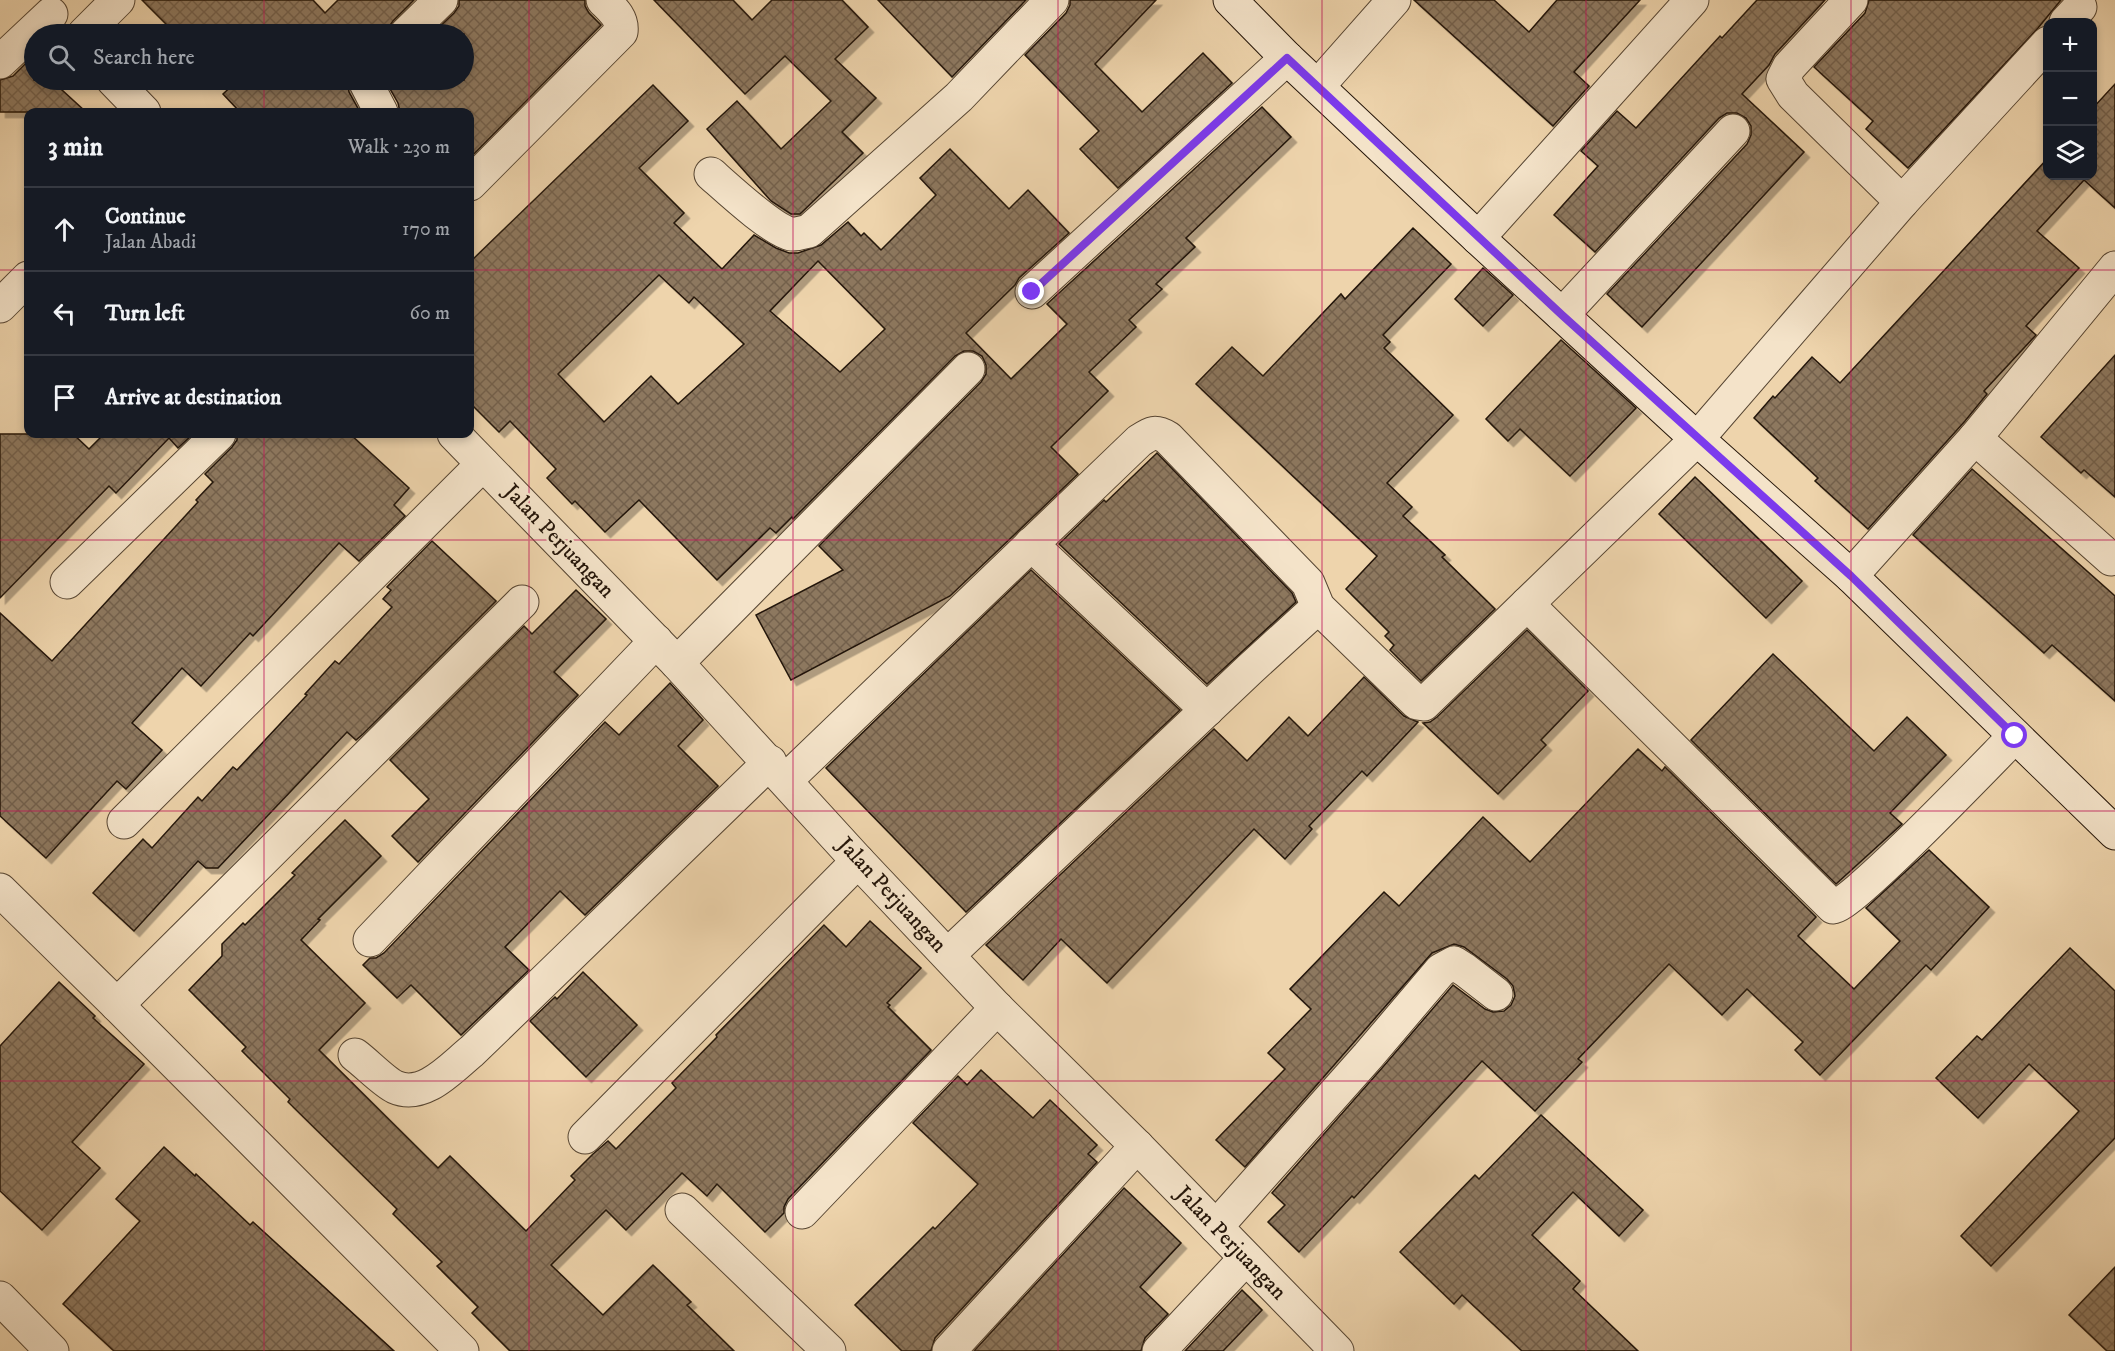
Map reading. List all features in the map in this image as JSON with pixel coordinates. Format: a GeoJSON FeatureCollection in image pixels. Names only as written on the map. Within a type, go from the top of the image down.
{"type":"FeatureCollection","features":[{"type":"Feature","properties":{"kind":"street"},"geometry":{"type":"LineString","coordinates":[[94,24],[118,0]]}},
{"type":"Feature","properties":{"kind":"street"},"geometry":{"type":"LineString","coordinates":[[416,24],[441,0]]}},
{"type":"Feature","properties":{"kind":"street"},"geometry":{"type":"LineString","coordinates":[[474,180],[621,32],[622,27],[617,15],[603,0]]}},
{"type":"Feature","properties":{"kind":"street"},"geometry":{"type":"LineString","coordinates":[[711,174],[760,215],[782,230],[793,235],[809,231],[958,97],[1052,0]]}},
{"type":"Feature","properties":{"kind":"street"},"geometry":{"type":"LineString","coordinates":[[1230,0],[1287,58],[1478,238],[1697,439],[1851,576],[2115,833]]}},
{"type":"Feature","properties":{"kind":"street"},"geometry":{"type":"LineString","coordinates":[[1318,86],[1394,0]]}},
{"type":"Feature","properties":{"kind":"street"},"geometry":{"type":"LineString","coordinates":[[1478,238],[1692,0]]}},
{"type":"Feature","properties":{"kind":"street"},"geometry":{"type":"LineString","coordinates":[[1851,0],[1789,67],[1783,79],[1793,95],[1902,202]]}},
{"type":"Feature","properties":{"kind":"street"},"geometry":{"type":"LineString","coordinates":[[0,62],[24,41]]}},
{"type":"Feature","properties":{"kind":"street"},"geometry":{"type":"LineString","coordinates":[[355,1055],[396,1087],[412,1089],[429,1086],[480,1043],[1031,544],[1149,434],[1160,433],[1168,438],[1308,583],[1318,607],[1420,705],[1426,703],[1697,439],[1902,202],[2043,48]]}},
{"type":"Feature","properties":{"kind":"street"},"geometry":{"type":"LineString","coordinates":[[1032,292],[1287,58]]}},
{"type":"Feature","properties":{"kind":"street"},"geometry":{"type":"LineString","coordinates":[[123,90],[140,108]]}},
{"type":"Feature","properties":{"kind":"street"},"geometry":{"type":"LineString","coordinates":[[369,90],[379,108]]}},
{"type":"Feature","properties":{"kind":"street"},"geometry":{"type":"LineString","coordinates":[[1562,315],[1733,131]]}},
{"type":"Feature","properties":{"kind":"street"},"geometry":{"type":"LineString","coordinates":[[1851,576],[1975,438],[2115,270]]}},
{"type":"Feature","properties":{"kind":"street"},"geometry":{"type":"LineString","coordinates":[[0,306],[24,282]]}},
{"type":"Feature","properties":{"kind":"street"},"geometry":{"type":"LineString","coordinates":[[370,940],[666,652],[968,369]]}},
{"type":"Feature","properties":{"kind":"street"},"geometry":{"type":"LineString","coordinates":[[67,582],[215,438]]}},
{"type":"Feature","properties":{"kind":"street","name":"Jalan Perjuangan"},"geometry":{"type":"LineString","coordinates":[[457,438],[666,652],[997,1008],[1137,1146],[1337,1351]]}},
{"type":"Feature","properties":{"kind":"street"},"geometry":{"type":"LineString","coordinates":[[1975,438],[2111,559]]}},
{"type":"Feature","properties":{"kind":"street"},"geometry":{"type":"LineString","coordinates":[[124,822],[483,464]]}},
{"type":"Feature","properties":{"kind":"street"},"geometry":{"type":"LineString","coordinates":[[1031,544],[1207,710]]}},
{"type":"Feature","properties":{"kind":"street"},"geometry":{"type":"LineString","coordinates":[[117,1005],[522,602]]}},
{"type":"Feature","properties":{"kind":"street"},"geometry":{"type":"LineString","coordinates":[[1527,604],[1833,907],[1840,905],[1870,881],[2015,736]]}},
{"type":"Feature","properties":{"kind":"street"},"geometry":{"type":"LineString","coordinates":[[948,955],[1318,607]]}},
{"type":"Feature","properties":{"kind":"street"},"geometry":{"type":"LineString","coordinates":[[585,1137],[858,861]]}},
{"type":"Feature","properties":{"kind":"street"},"geometry":{"type":"LineString","coordinates":[[0,890],[462,1351]]}},
{"type":"Feature","properties":{"kind":"street"},"geometry":{"type":"LineString","coordinates":[[1216,1227],[1368,1056],[1441,969],[1454,963],[1496,994]]}},
{"type":"Feature","properties":{"kind":"street"},"geometry":{"type":"LineString","coordinates":[[802,1212],[997,1008]]}},
{"type":"Feature","properties":{"kind":"street"},"geometry":{"type":"LineString","coordinates":[[948,1351],[1137,1146]]}},
{"type":"Feature","properties":{"kind":"street"},"geometry":{"type":"LineString","coordinates":[[682,1210],[829,1351]]}},
{"type":"Feature","properties":{"kind":"street"},"geometry":{"type":"LineString","coordinates":[[1159,1351],[1245,1259]]}},
{"type":"Feature","properties":{"kind":"street"},"geometry":{"type":"LineString","coordinates":[[0,1298],[52,1351]]}},
{"type":"Feature","properties":{"kind":"building"},"geometry":{"type":"Polygon","coordinates":[[[142,0],[313,0],[325,13],[338,0],[414,0],[391,24],[166,24],[142,0]]]}},
{"type":"Feature","properties":{"kind":"building"},"geometry":{"type":"Polygon","coordinates":[[[459,0],[585,0],[589,13],[601,25],[474,154],[474,108],[399,108],[391,90],[474,90],[474,24],[442,24],[459,6],[459,0]]]}},
{"type":"Feature","properties":{"kind":"building"},"geometry":{"type":"Polygon","coordinates":[[[654,0],[733,0],[752,20],[772,0],[842,0],[868,27],[835,59],[876,98],[842,132],[863,153],[800,214],[791,214],[771,201],[707,129],[737,101],[781,149],[831,101],[785,56],[745,94],[654,0]]]}},
{"type":"Feature","properties":{"kind":"building"},"geometry":{"type":"Polygon","coordinates":[[[878,0],[1026,0],[952,77],[878,0]]]}},
{"type":"Feature","properties":{"kind":"building"},"geometry":{"type":"Polygon","coordinates":[[[1070,0],[1156,0],[1095,64],[1142,112],[1203,53],[1232,83],[1118,188],[1080,149],[1099,131],[1025,55],[1066,13],[1070,0]]]}},
{"type":"Feature","properties":{"kind":"building"},"geometry":{"type":"Polygon","coordinates":[[[1414,0],[1494,0],[1529,32],[1557,0],[1640,0],[1574,72],[1589,86],[1553,126],[1414,0]]]}},
{"type":"Feature","properties":{"kind":"building"},"geometry":{"type":"Polygon","coordinates":[[[1757,0],[1825,0],[1742,94],[1804,152],[1642,327],[1607,294],[1747,144],[1751,135],[1751,126],[1746,118],[1737,113],[1727,113],[1719,118],[1595,252],[1554,215],[1598,166],[1581,151],[1617,111],[1636,128],[1720,36],[1722,38],[1757,0]]]}},
{"type":"Feature","properties":{"kind":"building"},"geometry":{"type":"Polygon","coordinates":[[[1869,0],[2061,0],[2046,18],[2043,18],[2038,28],[1908,168],[1866,129],[1873,121],[1814,67],[1865,13],[1869,0]]]}},
{"type":"Feature","properties":{"kind":"building"},"geometry":{"type":"Polygon","coordinates":[[[24,65],[24,90],[62,90],[82,108],[24,108],[24,112],[0,112],[0,80],[13,76],[24,65]]]}},
{"type":"Feature","properties":{"kind":"building"},"geometry":{"type":"Polygon","coordinates":[[[2115,84],[2115,208],[2084,180],[2097,180],[2097,104],[2115,84]]]}},
{"type":"Feature","properties":{"kind":"building"},"geometry":{"type":"Polygon","coordinates":[[[653,85],[688,121],[639,168],[684,213],[674,223],[722,269],[754,235],[776,248],[789,253],[798,253],[821,245],[848,222],[861,236],[864,233],[881,250],[936,195],[920,178],[950,149],[1009,209],[1028,190],[1069,233],[1019,278],[1015,285],[966,333],[1011,379],[1067,324],[1047,304],[1262,107],[1291,137],[1186,238],[1195,247],[1156,284],[1162,289],[1129,320],[1136,327],[1089,372],[1108,391],[1051,447],[1078,474],[950,596],[791,680],[756,615],[843,570],[819,546],[981,382],[986,374],[986,365],[982,356],[973,351],[964,351],[955,356],[793,519],[792,517],[776,533],[770,528],[717,580],[639,500],[605,532],[575,501],[572,504],[547,478],[556,469],[510,421],[499,432],[474,407],[474,258],[653,85]],[[818,261],[770,311],[840,372],[885,329],[818,261]],[[659,275],[558,374],[604,422],[651,376],[678,404],[744,344],[694,297],[689,303],[659,275]]]}},
{"type":"Feature","properties":{"kind":"building"},"geometry":{"type":"Polygon","coordinates":[[[227,90],[349,90],[358,108],[236,108],[223,94],[227,90]]]}},
{"type":"Feature","properties":{"kind":"building"},"geometry":{"type":"Polygon","coordinates":[[[2043,163],[2043,180],[2084,180],[2037,231],[2079,268],[2026,326],[2036,335],[1984,391],[1987,394],[1965,421],[1868,529],[1815,481],[1818,478],[1754,418],[1812,357],[1840,383],[2043,163]]]}},
{"type":"Feature","properties":{"kind":"building"},"geometry":{"type":"Polygon","coordinates":[[[1413,228],[1451,264],[1383,335],[1390,342],[1384,348],[1453,415],[1387,483],[1412,507],[1403,516],[1445,555],[1442,557],[1495,609],[1421,681],[1390,650],[1394,645],[1385,636],[1389,632],[1346,589],[1377,556],[1196,384],[1232,347],[1263,376],[1341,294],[1345,299],[1413,228]]]}},
{"type":"Feature","properties":{"kind":"building"},"geometry":{"type":"Polygon","coordinates":[[[1483,268],[1513,295],[1483,326],[1455,299],[1483,268]]]}},
{"type":"Feature","properties":{"kind":"building"},"geometry":{"type":"Polygon","coordinates":[[[1561,340],[1636,408],[1570,476],[1520,429],[1508,441],[1486,419],[1561,340]]]}},
{"type":"Feature","properties":{"kind":"building"},"geometry":{"type":"Polygon","coordinates":[[[2115,355],[2115,497],[2084,470],[2081,473],[2041,437],[2115,355]]]}},
{"type":"Feature","properties":{"kind":"building"},"geometry":{"type":"Polygon","coordinates":[[[0,434],[24,434],[24,438],[77,438],[89,449],[100,438],[169,438],[116,493],[109,486],[0,598],[0,434]]]}},
{"type":"Feature","properties":{"kind":"building"},"geometry":{"type":"Polygon","coordinates":[[[169,438],[189,438],[178,448],[169,438]]]}},
{"type":"Feature","properties":{"kind":"building"},"geometry":{"type":"Polygon","coordinates":[[[237,438],[354,438],[409,488],[394,505],[405,516],[359,561],[339,543],[253,636],[250,633],[201,686],[182,668],[132,723],[162,750],[126,789],[117,781],[46,858],[0,816],[0,613],[52,661],[198,502],[196,500],[213,482],[205,474],[237,438]]]}},
{"type":"Feature","properties":{"kind":"building"},"geometry":{"type":"Polygon","coordinates":[[[1157,453],[1292,593],[1296,602],[1207,684],[1059,544],[1157,453]]]}},
{"type":"Feature","properties":{"kind":"building"},"geometry":{"type":"Polygon","coordinates":[[[1972,469],[2115,596],[2115,701],[2052,645],[2044,653],[1913,535],[1972,469]]]}},
{"type":"Feature","properties":{"kind":"building"},"geometry":{"type":"Polygon","coordinates":[[[1695,477],[1802,581],[1766,618],[1659,514],[1695,477]]]}},
{"type":"Feature","properties":{"kind":"building"},"geometry":{"type":"Polygon","coordinates":[[[432,541],[496,601],[363,734],[356,740],[347,732],[218,868],[206,868],[198,861],[134,931],[93,893],[143,839],[152,848],[198,797],[202,801],[233,767],[237,770],[307,695],[305,694],[335,661],[339,664],[392,607],[383,599],[391,590],[387,587],[432,541]]]}},
{"type":"Feature","properties":{"kind":"building"},"geometry":{"type":"Polygon","coordinates":[[[1031,570],[1180,710],[966,912],[826,768],[1031,570]]]}},
{"type":"Feature","properties":{"kind":"building"},"geometry":{"type":"Polygon","coordinates":[[[576,590],[606,619],[554,672],[578,695],[418,862],[392,836],[429,799],[390,760],[524,626],[532,634],[576,590]]]}},
{"type":"Feature","properties":{"kind":"building"},"geometry":{"type":"Polygon","coordinates":[[[1527,630],[1588,691],[1541,740],[1546,745],[1498,794],[1423,723],[1430,722],[1437,717],[1527,630]]]}},
{"type":"Feature","properties":{"kind":"building"},"geometry":{"type":"Polygon","coordinates":[[[1773,654],[1874,751],[1907,717],[1946,755],[1890,813],[1902,824],[1836,884],[1691,740],[1773,654]]]}},
{"type":"Feature","properties":{"kind":"building"},"geometry":{"type":"Polygon","coordinates":[[[1364,677],[1404,716],[1418,722],[1367,776],[1362,771],[1309,826],[1312,829],[1285,859],[1254,829],[1107,983],[1061,939],[1023,980],[986,945],[1214,729],[1247,761],[1289,717],[1308,736],[1364,677]]]}},
{"type":"Feature","properties":{"kind":"building"},"geometry":{"type":"Polygon","coordinates":[[[670,683],[703,720],[678,746],[718,786],[585,915],[560,891],[505,947],[529,970],[461,1035],[411,985],[397,998],[363,965],[370,958],[376,958],[384,953],[605,722],[619,735],[670,683]]]}},
{"type":"Feature","properties":{"kind":"building"},"geometry":{"type":"Polygon","coordinates":[[[1638,749],[1662,771],[1665,767],[1816,917],[1798,936],[1854,989],[1900,941],[1866,908],[1929,850],[1989,907],[1931,970],[1926,965],[1820,1075],[1795,1050],[1803,1042],[1747,989],[1722,1015],[1669,964],[1578,1059],[1582,1062],[1535,1111],[1482,1061],[1354,1198],[1352,1196],[1299,1252],[1268,1222],[1285,1205],[1272,1193],[1453,985],[1485,1009],[1493,1012],[1504,1011],[1511,1005],[1515,996],[1513,986],[1507,979],[1464,947],[1454,944],[1432,953],[1245,1167],[1216,1140],[1285,1069],[1268,1053],[1311,1009],[1290,989],[1384,892],[1399,906],[1483,817],[1530,862],[1638,749]]]}},
{"type":"Feature","properties":{"kind":"building"},"geometry":{"type":"Polygon","coordinates":[[[345,820],[381,856],[318,919],[320,920],[301,940],[365,1003],[319,1050],[438,1168],[450,1156],[526,1231],[575,1180],[571,1176],[593,1154],[608,1141],[616,1149],[676,1088],[672,1083],[824,925],[846,947],[870,921],[921,968],[887,1003],[890,1005],[888,1007],[931,1050],[788,1199],[784,1213],[765,1232],[717,1184],[707,1196],[682,1173],[626,1230],[606,1210],[551,1265],[603,1315],[653,1265],[691,1302],[687,1305],[734,1351],[510,1351],[472,1313],[478,1307],[437,1266],[442,1262],[393,1214],[397,1209],[288,1102],[290,1099],[242,1051],[246,1047],[189,990],[222,956],[222,944],[243,923],[245,925],[295,875],[292,873],[345,820]]]}},
{"type":"Feature","properties":{"kind":"building"},"geometry":{"type":"Polygon","coordinates":[[[2070,948],[2115,991],[2115,1138],[1991,1266],[1961,1236],[2079,1111],[2029,1064],[1978,1118],[1936,1078],[1977,1036],[1982,1040],[2070,948]]]}},
{"type":"Feature","properties":{"kind":"building"},"geometry":{"type":"Polygon","coordinates":[[[583,972],[637,1025],[586,1077],[530,1021],[555,997],[557,999],[583,972]]]}},
{"type":"Feature","properties":{"kind":"building"},"geometry":{"type":"Polygon","coordinates":[[[59,982],[95,1016],[93,1018],[144,1064],[72,1142],[100,1168],[42,1230],[0,1191],[0,1046],[59,982]]]}},
{"type":"Feature","properties":{"kind":"building"},"geometry":{"type":"Polygon","coordinates":[[[981,1070],[1033,1118],[1050,1100],[1097,1145],[1088,1154],[1097,1162],[935,1338],[931,1351],[902,1351],[855,1305],[933,1227],[935,1229],[978,1184],[913,1123],[958,1076],[967,1085],[981,1070]]]}},
{"type":"Feature","properties":{"kind":"building"},"geometry":{"type":"Polygon","coordinates":[[[1541,1115],[1643,1210],[1619,1236],[1573,1192],[1532,1235],[1580,1281],[1573,1289],[1638,1351],[1522,1351],[1462,1295],[1454,1304],[1400,1252],[1475,1175],[1479,1179],[1541,1115]]]}},
{"type":"Feature","properties":{"kind":"building"},"geometry":{"type":"Polygon","coordinates":[[[164,1147],[250,1225],[253,1222],[394,1351],[114,1351],[63,1304],[140,1221],[116,1199],[164,1147]]]}},
{"type":"Feature","properties":{"kind":"building"},"geometry":{"type":"Polygon","coordinates":[[[1124,1188],[1181,1243],[1140,1287],[1168,1314],[1145,1338],[1141,1351],[974,1351],[1124,1188]]]}},
{"type":"Feature","properties":{"kind":"building"},"geometry":{"type":"Polygon","coordinates":[[[2115,1267],[2115,1351],[2107,1351],[2069,1315],[2115,1267]]]}},
{"type":"Feature","properties":{"kind":"building"},"geometry":{"type":"Polygon","coordinates":[[[1242,1290],[1262,1310],[1223,1351],[1185,1351],[1242,1290]]]}},
{"type":"Feature","properties":{"kind":"route"},"geometry":{"type":"LineString","coordinates":[[1032,292],[1287,58],[1478,238],[1697,439],[1851,576],[2015,736]]}}]}
